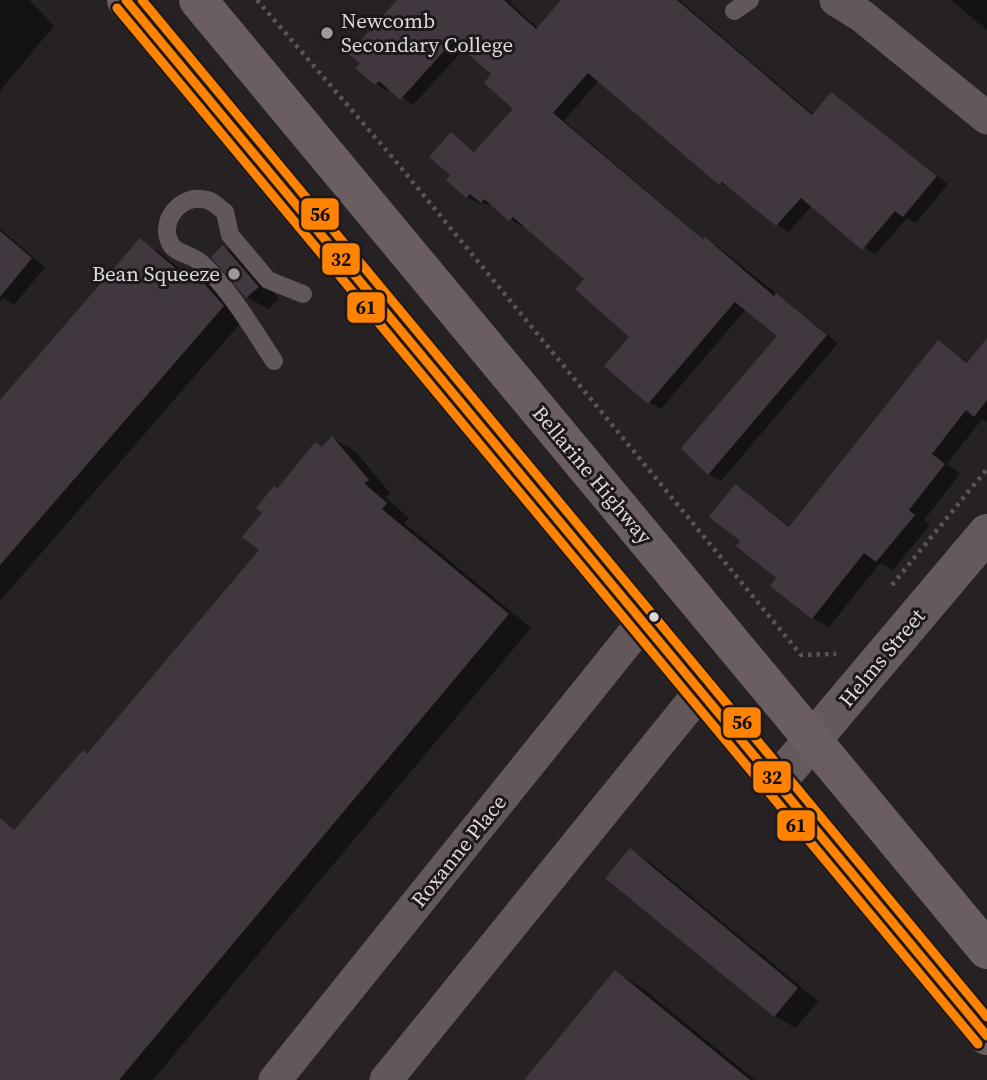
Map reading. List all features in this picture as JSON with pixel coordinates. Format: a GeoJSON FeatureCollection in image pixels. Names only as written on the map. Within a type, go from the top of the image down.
{"type":"FeatureCollection","features":[{"type":"Feature","properties":{"kind":"highway"},"geometry":{"type":"LineString","coordinates":[[126,0],[987,1036]]}},
{"type":"Feature","properties":{"kind":"highway","name":"Bellarine Highway"},"geometry":{"type":"LineString","coordinates":[[198,0],[987,950]]}},
{"type":"Feature","properties":{"kind":"street"},"geometry":{"type":"LineString","coordinates":[[835,0],[862,16],[987,118]]}},
{"type":"Feature","properties":{"kind":"street","name":"Helms Street"},"geometry":{"type":"LineString","coordinates":[[776,783],[987,533]]}},
{"type":"Feature","properties":{"kind":"street","name":"Roxanne Place"},"geometry":{"type":"LineString","coordinates":[[275,1080],[643,622]]}},
{"type":"Feature","properties":{"kind":"street"},"geometry":{"type":"LineString","coordinates":[[386,1080],[701,691]]}},
{"type":"Feature","properties":{"kind":"lane"},"geometry":{"type":"LineString","coordinates":[[734,11],[750,0]]}},
{"type":"Feature","properties":{"kind":"lane"},"geometry":{"type":"LineString","coordinates":[[274,361],[238,309],[199,261],[173,248],[167,234],[169,219],[178,206],[193,198],[209,200],[225,212],[230,235],[268,280],[303,294]]}},
{"type":"Feature","properties":{"kind":"path"},"geometry":{"type":"LineString","coordinates":[[257,0],[394,158],[801,655],[834,656],[842,646]]}},
{"type":"Feature","properties":{"kind":"path"},"geometry":{"type":"LineString","coordinates":[[885,594],[987,469]]}},
{"type":"Feature","properties":{"kind":"building"},"geometry":{"type":"Polygon","coordinates":[[[397,0],[504,0],[536,29],[561,0],[677,0],[812,115],[831,92],[937,176],[903,217],[895,211],[862,250],[801,198],[776,226],[722,182],[719,185],[588,73],[553,113],[703,239],[705,237],[774,296],[776,293],[827,335],[708,475],[681,448],[777,336],[735,302],[648,404],[604,366],[629,337],[575,289],[584,279],[513,217],[509,221],[484,199],[481,203],[470,194],[466,198],[446,180],[450,175],[429,157],[451,132],[474,152],[513,109],[484,83],[491,74],[453,41],[400,100],[379,81],[375,85],[355,68],[360,64],[349,54],[397,0]]]}},
{"type":"Feature","properties":{"kind":"building"},"geometry":{"type":"Polygon","coordinates":[[[0,231],[32,258],[0,297],[0,231]]]}},
{"type":"Feature","properties":{"kind":"building"},"geometry":{"type":"Polygon","coordinates":[[[140,238],[188,279],[195,273],[224,306],[0,565],[0,400],[140,238]]]}},
{"type":"Feature","properties":{"kind":"building"},"geometry":{"type":"Polygon","coordinates":[[[223,245],[259,287],[246,298],[211,257],[223,245]]]}},
{"type":"Feature","properties":{"kind":"building"},"geometry":{"type":"Polygon","coordinates":[[[987,338],[987,400],[974,417],[966,410],[932,454],[945,464],[909,510],[915,515],[876,562],[864,553],[812,619],[770,586],[776,578],[736,546],[740,541],[709,517],[735,484],[789,527],[938,340],[967,363],[987,338]]]}},
{"type":"Feature","properties":{"kind":"building"},"geometry":{"type":"Polygon","coordinates":[[[332,436],[369,480],[364,483],[387,503],[382,509],[509,614],[119,1080],[0,1080],[0,818],[14,830],[83,750],[87,754],[259,550],[242,537],[262,513],[256,508],[274,486],[277,489],[315,442],[322,447],[332,436]]]}},
{"type":"Feature","properties":{"kind":"building"},"geometry":{"type":"Polygon","coordinates":[[[630,848],[798,988],[774,1017],[605,878],[630,848]]]}},
{"type":"Feature","properties":{"kind":"building"},"geometry":{"type":"Polygon","coordinates":[[[615,970],[750,1080],[524,1080],[615,970]]]}},
{"type":"Feature","properties":{"kind":"transit line","name":"32"},"geometry":{"type":"LineString","coordinates":[[126,0],[987,1036]]}},
{"type":"Feature","properties":{"kind":"transit line","name":"56"},"geometry":{"type":"LineString","coordinates":[[142,0],[987,1017]]}},
{"type":"Feature","properties":{"kind":"transit line","name":"61"},"geometry":{"type":"LineString","coordinates":[[117,8],[978,1044]]}},
{"type":"Feature","properties":{"kind":"place","name":"Newcomb Secondary College"},"geometry":{"type":"Point","coordinates":[327,33]}},
{"type":"Feature","properties":{"kind":"place","name":"Bean Squeeze"},"geometry":{"type":"Point","coordinates":[234,274]}}]}
